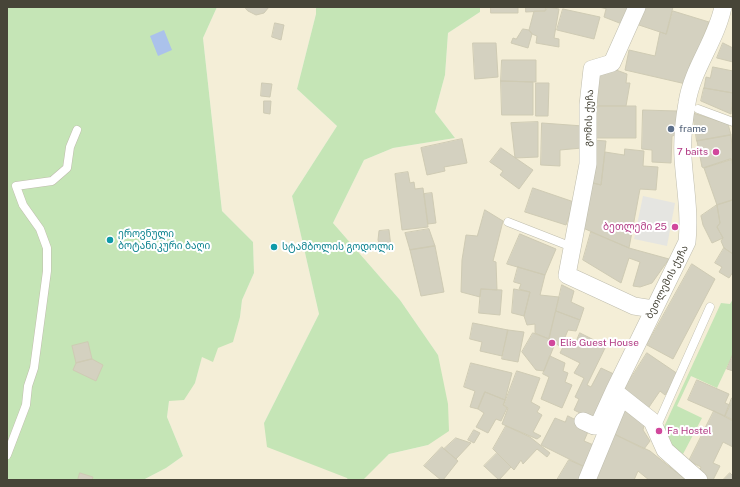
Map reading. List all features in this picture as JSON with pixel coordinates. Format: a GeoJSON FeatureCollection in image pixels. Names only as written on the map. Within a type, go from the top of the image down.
{"type":"FeatureCollection","features":[{"type":"Feature","properties":{"kind":"street","name":"გომის ქუჩა"},"geometry":{"type":"LineString","coordinates":[[572,247],[588,164],[588,104],[592,69],[612,63],[637,7]]}},
{"type":"Feature","properties":{"kind":"street","name":"ბეთლემის ქუჩა"},"geometry":{"type":"LineString","coordinates":[[583,421],[594,426],[599,424],[687,242],[689,218],[683,156],[687,102],[697,70],[725,20]]}},
{"type":"Feature","properties":{"kind":"street"},"geometry":{"type":"LineString","coordinates":[[572,247],[567,275],[634,306],[653,310]]}},
{"type":"Feature","properties":{"kind":"street"},"geometry":{"type":"LineString","coordinates":[[614,391],[632,406],[644,413],[652,421],[665,450],[699,480]]}},
{"type":"Feature","properties":{"kind":"street"},"geometry":{"type":"LineString","coordinates":[[588,480],[618,405],[614,391]]}},
{"type":"Feature","properties":{"kind":"lane"},"geometry":{"type":"LineString","coordinates":[[698,109],[733,122]]}},
{"type":"Feature","properties":{"kind":"lane"},"geometry":{"type":"LineString","coordinates":[[7,455],[26,405],[28,386],[34,368],[47,271],[47,248],[40,229],[23,205],[16,186],[52,180],[67,168],[70,147],[78,130]]}},
{"type":"Feature","properties":{"kind":"lane"},"geometry":{"type":"LineString","coordinates":[[508,222],[572,247]]}},
{"type":"Feature","properties":{"kind":"lane"},"geometry":{"type":"LineString","coordinates":[[656,429],[710,307]]}},
{"type":"Feature","properties":{"kind":"shaded area"},"geometry":{"type":"Polygon","coordinates":[[[217,7],[316,7],[316,14],[297,89],[337,126],[292,196],[319,314],[264,423],[348,478],[348,480],[143,480],[166,468],[183,456],[167,417],[169,401],[195,383],[202,356],[218,348],[240,317],[242,300],[254,273],[253,242],[222,211],[203,38],[217,7]]]}},
{"type":"Feature","properties":{"kind":"shaded area"},"geometry":{"type":"Polygon","coordinates":[[[480,7],[733,7],[733,480],[362,479],[389,454],[428,445],[438,355],[400,300],[333,223],[364,160],[393,148],[455,138],[435,112],[445,75],[448,33],[480,12],[480,7]]]}},
{"type":"Feature","properties":{"kind":"shaded area"},"geometry":{"type":"Polygon","coordinates":[[[643,196],[675,203],[667,246],[634,239],[643,196]]]}},
{"type":"Feature","properties":{"kind":"green space","name":"ეროვნული ბოტანიკური ბაღი"},"geometry":{"type":"Polygon","coordinates":[[[7,7],[217,7],[203,38],[222,211],[253,242],[254,273],[242,300],[240,317],[233,342],[218,348],[213,362],[202,357],[195,383],[184,400],[169,401],[167,417],[183,456],[166,468],[143,480],[7,480],[7,7]]]}},
{"type":"Feature","properties":{"kind":"green space"},"geometry":{"type":"Polygon","coordinates":[[[316,7],[480,7],[480,12],[448,33],[445,75],[435,112],[455,138],[393,148],[364,160],[333,223],[400,300],[438,355],[448,404],[449,431],[428,445],[389,454],[363,480],[348,480],[347,478],[267,447],[264,423],[319,314],[292,196],[337,126],[297,89],[316,14],[316,7]]]}},
{"type":"Feature","properties":{"kind":"green space"},"geometry":{"type":"Polygon","coordinates":[[[733,299],[733,354],[717,388],[691,376],[677,406],[702,418],[683,454],[668,444],[663,429],[721,303],[730,304],[733,299]]]}},
{"type":"Feature","properties":{"kind":"water"},"geometry":{"type":"Polygon","coordinates":[[[164,30],[172,50],[158,56],[150,36],[164,30]]]}},
{"type":"Feature","properties":{"kind":"building"},"geometry":{"type":"Polygon","coordinates":[[[245,7],[269,7],[264,13],[256,15],[248,11],[245,7]]]}},
{"type":"Feature","properties":{"kind":"building"},"geometry":{"type":"Polygon","coordinates":[[[491,7],[518,7],[518,13],[491,13],[491,7]]]}},
{"type":"Feature","properties":{"kind":"building"},"geometry":{"type":"Polygon","coordinates":[[[526,7],[546,7],[545,11],[526,12],[526,7]]]}},
{"type":"Feature","properties":{"kind":"building"},"geometry":{"type":"Polygon","coordinates":[[[548,7],[559,9],[554,38],[559,39],[559,47],[536,43],[537,36],[532,34],[529,30],[534,11],[545,11],[548,7]]]}},
{"type":"Feature","properties":{"kind":"building"},"geometry":{"type":"Polygon","coordinates":[[[599,7],[630,7],[622,24],[604,17],[606,9],[599,7]]]}},
{"type":"Feature","properties":{"kind":"building"},"geometry":{"type":"Polygon","coordinates":[[[646,7],[673,7],[666,34],[639,25],[646,7]]]}},
{"type":"Feature","properties":{"kind":"building"},"geometry":{"type":"Polygon","coordinates":[[[563,9],[600,17],[594,39],[557,30],[563,9]]]}},
{"type":"Feature","properties":{"kind":"building"},"geometry":{"type":"Polygon","coordinates":[[[673,11],[709,22],[693,64],[690,63],[686,84],[625,70],[629,50],[655,56],[660,32],[666,34],[673,11]]]}},
{"type":"Feature","properties":{"kind":"building"},"geometry":{"type":"Polygon","coordinates":[[[275,23],[284,25],[281,40],[272,37],[275,23]]]}},
{"type":"Feature","properties":{"kind":"building"},"geometry":{"type":"Polygon","coordinates":[[[523,29],[529,30],[532,34],[528,48],[511,43],[513,38],[516,39],[523,29]]]}},
{"type":"Feature","properties":{"kind":"building"},"geometry":{"type":"Polygon","coordinates":[[[473,43],[496,43],[498,77],[475,79],[473,43]]]}},
{"type":"Feature","properties":{"kind":"building"},"geometry":{"type":"Polygon","coordinates":[[[723,43],[733,48],[733,62],[717,58],[723,43]]]}},
{"type":"Feature","properties":{"kind":"building"},"geometry":{"type":"Polygon","coordinates":[[[502,60],[536,60],[536,82],[501,81],[502,60]]]}},
{"type":"Feature","properties":{"kind":"building"},"geometry":{"type":"Polygon","coordinates":[[[608,67],[627,74],[626,83],[630,83],[626,106],[594,106],[600,73],[605,74],[608,67]]]}},
{"type":"Feature","properties":{"kind":"building"},"geometry":{"type":"Polygon","coordinates":[[[713,67],[733,71],[733,93],[704,88],[706,77],[710,78],[713,67]]]}},
{"type":"Feature","properties":{"kind":"building"},"geometry":{"type":"Polygon","coordinates":[[[501,81],[533,82],[533,115],[502,115],[501,81]]]}},
{"type":"Feature","properties":{"kind":"building"},"geometry":{"type":"Polygon","coordinates":[[[262,83],[272,84],[270,97],[261,96],[262,83]]]}},
{"type":"Feature","properties":{"kind":"building"},"geometry":{"type":"Polygon","coordinates":[[[536,83],[549,83],[548,116],[536,116],[536,83]]]}},
{"type":"Feature","properties":{"kind":"building"},"geometry":{"type":"Polygon","coordinates":[[[704,88],[733,93],[731,114],[701,101],[704,88]]]}},
{"type":"Feature","properties":{"kind":"building"},"geometry":{"type":"Polygon","coordinates":[[[264,101],[271,101],[270,114],[264,113],[264,101]]]}},
{"type":"Feature","properties":{"kind":"building"},"geometry":{"type":"Polygon","coordinates":[[[594,106],[636,106],[636,138],[592,138],[594,106]]]}},
{"type":"Feature","properties":{"kind":"building"},"geometry":{"type":"Polygon","coordinates":[[[643,110],[677,111],[676,135],[672,136],[671,163],[652,162],[652,150],[642,149],[643,110]]]}},
{"type":"Feature","properties":{"kind":"building"},"geometry":{"type":"Polygon","coordinates":[[[693,113],[728,124],[731,135],[697,141],[693,113]]]}},
{"type":"Feature","properties":{"kind":"building"},"geometry":{"type":"Polygon","coordinates":[[[538,122],[538,157],[515,158],[511,123],[538,122]]]}},
{"type":"Feature","properties":{"kind":"building"},"geometry":{"type":"Polygon","coordinates":[[[542,123],[583,126],[582,148],[560,150],[560,166],[541,165],[542,123]]]}},
{"type":"Feature","properties":{"kind":"building","name":"7 baits"},"geometry":{"type":"Polygon","coordinates":[[[731,135],[733,159],[704,168],[702,167],[697,141],[731,135]]]}},
{"type":"Feature","properties":{"kind":"building"},"geometry":{"type":"Polygon","coordinates":[[[462,139],[467,163],[444,167],[445,171],[427,175],[421,148],[462,139]]]}},
{"type":"Feature","properties":{"kind":"building"},"geometry":{"type":"Polygon","coordinates":[[[592,140],[606,141],[601,185],[589,182],[592,140]]]}},
{"type":"Feature","properties":{"kind":"building"},"geometry":{"type":"Polygon","coordinates":[[[501,148],[533,170],[519,189],[500,175],[503,171],[490,162],[501,148]]]}},
{"type":"Feature","properties":{"kind":"building"},"geometry":{"type":"Polygon","coordinates":[[[625,149],[644,151],[643,166],[658,167],[656,190],[640,189],[629,248],[583,228],[589,182],[601,185],[605,152],[624,155],[625,149]]]}},
{"type":"Feature","properties":{"kind":"building"},"geometry":{"type":"Polygon","coordinates":[[[731,159],[733,166],[733,200],[717,205],[704,168],[731,159]]]}},
{"type":"Feature","properties":{"kind":"building"},"geometry":{"type":"Polygon","coordinates":[[[408,172],[410,183],[414,182],[415,189],[423,188],[428,227],[402,230],[395,174],[408,172]]]}},
{"type":"Feature","properties":{"kind":"building"},"geometry":{"type":"Polygon","coordinates":[[[533,188],[574,202],[566,225],[525,212],[533,188]]]}},
{"type":"Feature","properties":{"kind":"building"},"geometry":{"type":"Polygon","coordinates":[[[432,193],[436,223],[428,224],[424,194],[432,193]]]}},
{"type":"Feature","properties":{"kind":"building"},"geometry":{"type":"Polygon","coordinates":[[[733,200],[733,254],[724,248],[721,241],[723,238],[717,227],[720,223],[717,205],[733,200]]]}},
{"type":"Feature","properties":{"kind":"building"},"geometry":{"type":"Polygon","coordinates":[[[717,205],[720,223],[717,227],[723,238],[712,243],[703,225],[701,216],[717,205]]]}},
{"type":"Feature","properties":{"kind":"building"},"geometry":{"type":"Polygon","coordinates":[[[485,210],[503,221],[493,261],[496,262],[497,290],[481,289],[480,297],[461,292],[462,260],[466,235],[477,236],[485,210]]]}},
{"type":"Feature","properties":{"kind":"building"},"geometry":{"type":"Polygon","coordinates":[[[429,229],[435,246],[410,250],[405,233],[429,229]]]}},
{"type":"Feature","properties":{"kind":"building"},"geometry":{"type":"Polygon","coordinates":[[[389,230],[391,247],[381,248],[378,240],[379,231],[389,230]]]}},
{"type":"Feature","properties":{"kind":"building"},"geometry":{"type":"Polygon","coordinates":[[[591,232],[629,248],[669,259],[652,283],[640,287],[633,286],[640,262],[629,258],[621,283],[583,260],[591,232]]]}},
{"type":"Feature","properties":{"kind":"building"},"geometry":{"type":"Polygon","coordinates":[[[520,234],[556,249],[545,275],[507,264],[520,234]]]}},
{"type":"Feature","properties":{"kind":"building"},"geometry":{"type":"Polygon","coordinates":[[[435,246],[444,292],[421,296],[410,250],[435,246]]]}},
{"type":"Feature","properties":{"kind":"building"},"geometry":{"type":"Polygon","coordinates":[[[724,248],[733,254],[733,272],[729,278],[719,272],[722,267],[715,263],[724,248]]]}},
{"type":"Feature","properties":{"kind":"building"},"geometry":{"type":"Polygon","coordinates":[[[692,264],[715,279],[673,359],[647,345],[692,264]]]}},
{"type":"Feature","properties":{"kind":"building"},"geometry":{"type":"Polygon","coordinates":[[[518,267],[545,275],[540,295],[559,297],[549,339],[535,333],[535,324],[527,325],[524,316],[530,292],[519,289],[521,284],[514,282],[518,267]]]}},
{"type":"Feature","properties":{"kind":"building"},"geometry":{"type":"Polygon","coordinates":[[[562,285],[574,291],[571,302],[584,308],[580,320],[556,311],[562,285]]]}},
{"type":"Feature","properties":{"kind":"building"},"geometry":{"type":"Polygon","coordinates":[[[481,289],[502,290],[500,315],[479,313],[481,289]]]}},
{"type":"Feature","properties":{"kind":"building"},"geometry":{"type":"Polygon","coordinates":[[[514,289],[530,292],[524,316],[512,313],[514,289]]]}},
{"type":"Feature","properties":{"kind":"building"},"geometry":{"type":"Polygon","coordinates":[[[556,311],[580,320],[576,331],[568,330],[561,347],[549,339],[556,311]]]}},
{"type":"Feature","properties":{"kind":"building"},"geometry":{"type":"Polygon","coordinates":[[[473,323],[508,330],[502,356],[480,351],[482,342],[470,339],[473,323]]]}},
{"type":"Feature","properties":{"kind":"building"},"geometry":{"type":"Polygon","coordinates":[[[508,330],[524,332],[518,362],[502,359],[508,330]]]}},
{"type":"Feature","properties":{"kind":"building"},"geometry":{"type":"Polygon","coordinates":[[[533,333],[549,339],[554,346],[544,371],[536,370],[522,352],[533,333]]]}},
{"type":"Feature","properties":{"kind":"building"},"geometry":{"type":"Polygon","coordinates":[[[580,333],[606,346],[587,385],[591,387],[601,368],[616,375],[595,417],[586,416],[574,410],[579,399],[575,397],[584,378],[574,373],[580,363],[560,353],[565,343],[573,348],[580,333]]]}},
{"type":"Feature","properties":{"kind":"building"},"geometry":{"type":"Polygon","coordinates":[[[88,342],[92,359],[76,363],[72,346],[88,342]]]}},
{"type":"Feature","properties":{"kind":"building"},"geometry":{"type":"Polygon","coordinates":[[[647,353],[678,374],[665,395],[660,391],[647,410],[621,394],[647,353]]]}},
{"type":"Feature","properties":{"kind":"building"},"geometry":{"type":"Polygon","coordinates":[[[733,354],[733,371],[727,369],[733,354]]]}},
{"type":"Feature","properties":{"kind":"building"},"geometry":{"type":"Polygon","coordinates":[[[550,356],[565,363],[563,371],[568,373],[565,382],[572,385],[562,408],[541,399],[549,377],[543,374],[550,356]]]}},
{"type":"Feature","properties":{"kind":"building"},"geometry":{"type":"Polygon","coordinates":[[[92,359],[103,365],[96,381],[73,370],[76,363],[92,359]]]}},
{"type":"Feature","properties":{"kind":"building"},"geometry":{"type":"Polygon","coordinates":[[[471,363],[512,373],[505,400],[485,392],[478,409],[470,407],[475,391],[464,387],[471,363]]]}},
{"type":"Feature","properties":{"kind":"building"},"geometry":{"type":"Polygon","coordinates":[[[517,371],[540,378],[531,402],[540,407],[537,412],[542,415],[533,432],[541,436],[537,439],[502,424],[508,408],[504,405],[517,371]]]}},
{"type":"Feature","properties":{"kind":"building"},"geometry":{"type":"Polygon","coordinates":[[[697,380],[729,394],[725,403],[730,405],[725,416],[688,400],[697,380]]]}},
{"type":"Feature","properties":{"kind":"building"},"geometry":{"type":"Polygon","coordinates":[[[485,392],[505,400],[503,405],[507,408],[501,421],[496,419],[488,433],[476,427],[484,413],[478,409],[485,392]]]}},
{"type":"Feature","properties":{"kind":"building"},"geometry":{"type":"Polygon","coordinates":[[[733,398],[733,420],[725,416],[733,398]]]}},
{"type":"Feature","properties":{"kind":"building"},"geometry":{"type":"Polygon","coordinates":[[[622,409],[644,425],[643,430],[650,441],[644,449],[612,433],[622,409]]]}},
{"type":"Feature","properties":{"kind":"building"},"geometry":{"type":"Polygon","coordinates":[[[714,411],[733,421],[733,447],[723,442],[713,463],[720,466],[713,480],[707,480],[697,476],[701,467],[689,461],[714,411]]]}},
{"type":"Feature","properties":{"kind":"building"},"geometry":{"type":"Polygon","coordinates":[[[568,416],[590,427],[584,441],[596,446],[587,468],[541,445],[555,418],[565,422],[568,416]]]}},
{"type":"Feature","properties":{"kind":"building"},"geometry":{"type":"Polygon","coordinates":[[[506,426],[530,437],[550,453],[547,457],[537,449],[523,464],[521,460],[514,470],[493,449],[506,426]]]}},
{"type":"Feature","properties":{"kind":"building"},"geometry":{"type":"Polygon","coordinates":[[[474,430],[480,433],[474,443],[468,440],[474,430]]]}},
{"type":"Feature","properties":{"kind":"building"},"geometry":{"type":"Polygon","coordinates":[[[612,433],[650,451],[686,480],[649,480],[638,471],[634,480],[591,480],[612,433]]]}},
{"type":"Feature","properties":{"kind":"building"},"geometry":{"type":"Polygon","coordinates":[[[456,438],[471,443],[456,459],[444,449],[456,438]]]}},
{"type":"Feature","properties":{"kind":"building"},"geometry":{"type":"Polygon","coordinates":[[[442,447],[458,461],[443,480],[441,480],[424,466],[442,447]]]}},
{"type":"Feature","properties":{"kind":"building"},"geometry":{"type":"Polygon","coordinates":[[[497,453],[511,467],[499,480],[484,466],[497,453]]]}},
{"type":"Feature","properties":{"kind":"building"},"geometry":{"type":"Polygon","coordinates":[[[569,460],[587,468],[582,480],[557,480],[569,460]]]}},
{"type":"Feature","properties":{"kind":"building"},"geometry":{"type":"Polygon","coordinates":[[[80,473],[93,477],[92,480],[78,480],[80,473]]]}},
{"type":"Feature","properties":{"kind":"building"},"geometry":{"type":"Polygon","coordinates":[[[730,473],[732,475],[733,473],[733,480],[723,480],[730,473]]]}},
{"type":"Feature","properties":{"kind":"place","name":"frame"},"geometry":{"type":"Point","coordinates":[671,129]}},
{"type":"Feature","properties":{"kind":"place","name":"7 baits"},"geometry":{"type":"Point","coordinates":[716,152]}},
{"type":"Feature","properties":{"kind":"place","name":"ბეთლემი 25"},"geometry":{"type":"Point","coordinates":[675,227]}},
{"type":"Feature","properties":{"kind":"place","name":"ეროვნული ბოტანიკური ბაღი"},"geometry":{"type":"Point","coordinates":[110,240]}},
{"type":"Feature","properties":{"kind":"place","name":"სტამბოლის გოდოლი"},"geometry":{"type":"Point","coordinates":[274,247]}},
{"type":"Feature","properties":{"kind":"place","name":"Elis Guest House"},"geometry":{"type":"Point","coordinates":[552,343]}},
{"type":"Feature","properties":{"kind":"place","name":"Fa Hostel"},"geometry":{"type":"Point","coordinates":[659,431]}}]}
